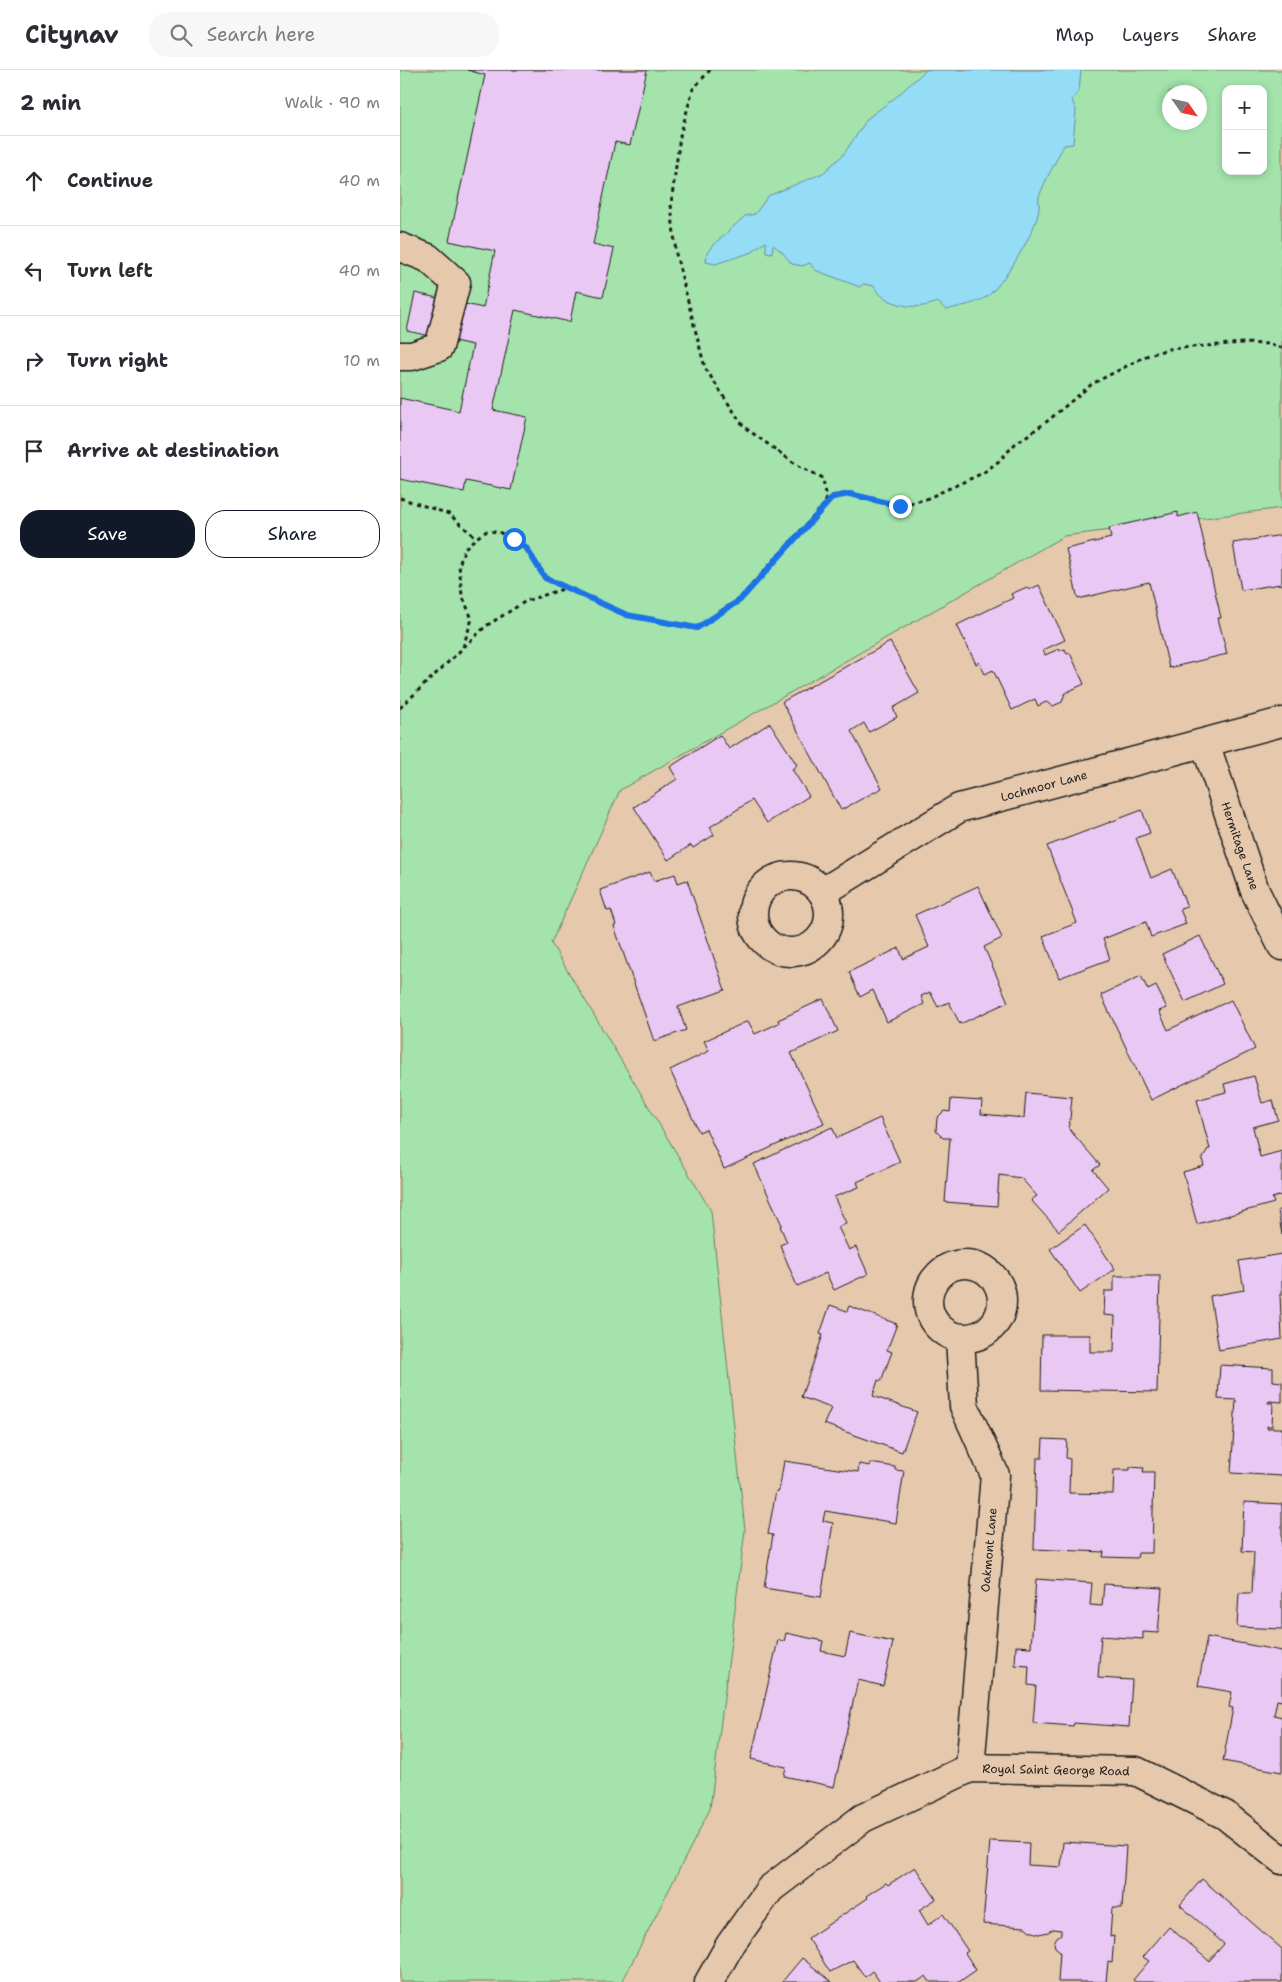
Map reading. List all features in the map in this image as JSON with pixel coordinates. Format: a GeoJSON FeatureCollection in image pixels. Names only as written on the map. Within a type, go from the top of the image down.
{"type":"FeatureCollection","features":[{"type":"Feature","properties":{"kind":"street"},"geometry":{"type":"LineString","coordinates":[[400,247],[428,258],[456,283],[439,347],[412,356],[400,356]]}},
{"type":"Feature","properties":{"kind":"street","name":"Lochmoor Lane"},"geometry":{"type":"LineString","coordinates":[[823,892],[959,808],[1282,722]]}},
{"type":"Feature","properties":{"kind":"street","name":"Hermitage Lane"},"geometry":{"type":"LineString","coordinates":[[1205,743],[1255,891],[1282,946]]}},
{"type":"Feature","properties":{"kind":"street","name":"Oakmont Lane"},"geometry":{"type":"LineString","coordinates":[[960,1338],[964,1406],[995,1475],[970,1768]]}},
{"type":"Feature","properties":{"kind":"street","name":"Royal Saint George Road"},"geometry":{"type":"LineString","coordinates":[[709,1982],[730,1945],[770,1889],[863,1818],[970,1768],[1136,1771],[1225,1814],[1282,1860]]}},
{"type":"Feature","properties":{"kind":"path"},"geometry":{"type":"LineString","coordinates":[[710,70],[693,89],[680,136],[671,204],[676,254],[705,368],[744,427],[797,464],[823,478],[826,503]]}},
{"type":"Feature","properties":{"kind":"path"},"geometry":{"type":"LineString","coordinates":[[463,648],[472,619],[462,595],[459,565],[465,548],[487,531],[499,532],[514,539],[527,549],[545,578],[566,588],[627,615],[697,628],[740,600],[833,497],[850,494],[900,506],[926,499],[983,474],[1015,444],[1046,423],[1092,384],[1146,356],[1168,349],[1243,343],[1268,344],[1282,348]]}},
{"type":"Feature","properties":{"kind":"path"},"geometry":{"type":"LineString","coordinates":[[400,498],[449,514],[476,538]]}},
{"type":"Feature","properties":{"kind":"path"},"geometry":{"type":"LineString","coordinates":[[400,708],[486,626],[526,601],[566,588]]}},
{"type":"Feature","properties":{"kind":"green space"},"geometry":{"type":"Polygon","coordinates":[[[400,70],[1282,70],[1282,508],[1064,536],[620,790],[551,943],[711,1211],[745,1530],[710,1809],[622,1982],[400,1982],[400,70]]]}},
{"type":"Feature","properties":{"kind":"water"},"geometry":{"type":"Polygon","coordinates":[[[926,70],[1081,70],[1079,91],[1072,100],[1076,110],[1073,144],[1064,145],[1047,177],[1039,197],[1037,218],[1027,242],[1003,279],[989,295],[974,303],[946,310],[938,302],[917,307],[902,305],[882,296],[874,286],[863,284],[860,287],[815,270],[810,263],[802,266],[792,264],[773,245],[772,253],[766,252],[766,242],[753,252],[715,264],[706,262],[707,253],[713,245],[745,216],[755,214],[768,196],[823,173],[843,155],[868,118],[896,97],[926,70]]]}},
{"type":"Feature","properties":{"kind":"building"},"geometry":{"type":"Polygon","coordinates":[[[467,70],[647,70],[630,145],[615,142],[593,244],[614,249],[603,297],[576,291],[570,322],[515,310],[493,410],[527,417],[511,490],[466,481],[464,492],[400,479],[400,398],[459,411],[473,345],[407,331],[415,293],[483,308],[495,251],[449,241],[485,75],[467,70]]]}},
{"type":"Feature","properties":{"kind":"building"},"geometry":{"type":"Polygon","coordinates":[[[1178,512],[1178,517],[1197,512],[1221,618],[1218,618],[1227,654],[1169,668],[1149,582],[1078,599],[1066,549],[1111,538],[1109,528],[1178,512]]]}},
{"type":"Feature","properties":{"kind":"building"},"geometry":{"type":"Polygon","coordinates":[[[1282,535],[1282,587],[1281,584],[1241,590],[1233,543],[1282,535]]]}},
{"type":"Feature","properties":{"kind":"building"},"geometry":{"type":"Polygon","coordinates":[[[1039,585],[1065,640],[1043,650],[1045,655],[1059,649],[1060,651],[1065,649],[1067,654],[1070,653],[1084,684],[1065,693],[1062,702],[1053,706],[1046,702],[1038,706],[1035,699],[1012,710],[993,670],[985,674],[979,662],[976,664],[957,625],[1013,598],[1011,594],[1027,587],[1029,590],[1039,585]]]}},
{"type":"Feature","properties":{"kind":"building"},"geometry":{"type":"Polygon","coordinates":[[[890,642],[919,693],[893,708],[897,717],[869,732],[864,723],[851,731],[882,788],[841,810],[782,702],[890,642]]]}},
{"type":"Feature","properties":{"kind":"building"},"geometry":{"type":"Polygon","coordinates":[[[770,723],[797,765],[792,769],[809,796],[767,823],[752,800],[710,827],[714,835],[693,848],[691,845],[668,860],[634,807],[677,779],[670,767],[720,735],[729,749],[770,723]]]}},
{"type":"Feature","properties":{"kind":"building"},"geometry":{"type":"Polygon","coordinates":[[[1142,810],[1150,833],[1136,838],[1151,878],[1172,869],[1187,907],[1180,909],[1186,924],[1151,937],[1146,922],[1103,939],[1110,959],[1059,978],[1043,936],[1077,923],[1047,846],[1142,810]]]}},
{"type":"Feature","properties":{"kind":"building"},"geometry":{"type":"Polygon","coordinates":[[[650,872],[654,881],[675,874],[678,883],[687,880],[725,990],[678,1007],[686,1030],[654,1041],[614,926],[616,925],[611,910],[607,911],[600,890],[650,872]]]}},
{"type":"Feature","properties":{"kind":"building"},"geometry":{"type":"Polygon","coordinates":[[[978,886],[1002,938],[984,947],[1008,1002],[960,1024],[949,1002],[938,1007],[930,992],[921,996],[924,1004],[887,1022],[873,990],[860,997],[849,972],[899,948],[903,959],[929,947],[915,915],[978,886]]]}},
{"type":"Feature","properties":{"kind":"building"},"geometry":{"type":"Polygon","coordinates":[[[1200,936],[1223,984],[1185,1002],[1162,954],[1200,936]]]}},
{"type":"Feature","properties":{"kind":"building"},"geometry":{"type":"Polygon","coordinates":[[[1141,976],[1148,990],[1156,986],[1167,1008],[1159,1011],[1168,1030],[1231,1000],[1255,1049],[1151,1100],[1101,995],[1141,976]]]}},
{"type":"Feature","properties":{"kind":"building"},"geometry":{"type":"Polygon","coordinates":[[[823,999],[838,1031],[791,1053],[824,1123],[724,1169],[706,1129],[699,1132],[670,1070],[709,1051],[704,1041],[748,1021],[755,1034],[779,1023],[778,1020],[823,999]]]}},
{"type":"Feature","properties":{"kind":"building"},"geometry":{"type":"Polygon","coordinates":[[[1254,1076],[1262,1103],[1273,1100],[1278,1120],[1253,1127],[1260,1157],[1282,1151],[1282,1195],[1272,1198],[1274,1203],[1197,1224],[1183,1172],[1204,1166],[1202,1159],[1208,1149],[1210,1149],[1197,1100],[1226,1092],[1224,1084],[1254,1076]]]}},
{"type":"Feature","properties":{"kind":"building"},"geometry":{"type":"Polygon","coordinates":[[[1026,1093],[1072,1097],[1069,1129],[1100,1165],[1093,1170],[1108,1188],[1059,1231],[1031,1200],[1037,1196],[1021,1178],[999,1175],[997,1206],[945,1202],[950,1138],[943,1138],[936,1131],[937,1118],[944,1111],[950,1112],[951,1099],[982,1101],[981,1114],[1024,1118],[1026,1093]]]}},
{"type":"Feature","properties":{"kind":"building"},"geometry":{"type":"Polygon","coordinates":[[[880,1118],[900,1162],[857,1182],[859,1187],[834,1197],[846,1223],[838,1227],[849,1250],[856,1247],[868,1274],[834,1290],[826,1273],[797,1286],[780,1245],[787,1242],[780,1226],[782,1225],[754,1164],[832,1127],[837,1138],[880,1118]]]}},
{"type":"Feature","properties":{"kind":"building"},"geometry":{"type":"Polygon","coordinates":[[[1278,1210],[1282,1210],[1282,1235],[1278,1210]]]}},
{"type":"Feature","properties":{"kind":"building"},"geometry":{"type":"Polygon","coordinates":[[[1085,1225],[1115,1269],[1080,1293],[1050,1249],[1085,1225]]]}},
{"type":"Feature","properties":{"kind":"building"},"geometry":{"type":"Polygon","coordinates":[[[1282,1254],[1282,1295],[1280,1295],[1282,1339],[1219,1350],[1210,1296],[1244,1290],[1239,1261],[1282,1254]]]}},
{"type":"Feature","properties":{"kind":"building"},"geometry":{"type":"Polygon","coordinates":[[[1114,1276],[1160,1276],[1157,1392],[1041,1390],[1042,1335],[1090,1335],[1090,1352],[1114,1352],[1115,1316],[1104,1315],[1105,1291],[1114,1291],[1114,1276]]]}},
{"type":"Feature","properties":{"kind":"building"},"geometry":{"type":"Polygon","coordinates":[[[830,1305],[847,1311],[849,1306],[897,1324],[887,1350],[892,1352],[881,1381],[878,1380],[873,1396],[917,1412],[902,1452],[824,1424],[831,1408],[801,1397],[823,1335],[820,1334],[830,1305]]]}},
{"type":"Feature","properties":{"kind":"building"},"geometry":{"type":"Polygon","coordinates":[[[1220,1365],[1273,1368],[1273,1381],[1282,1382],[1282,1402],[1269,1401],[1268,1403],[1273,1403],[1272,1426],[1267,1426],[1267,1428],[1282,1428],[1282,1476],[1231,1473],[1236,1400],[1218,1399],[1220,1365]]]}},
{"type":"Feature","properties":{"kind":"building"},"geometry":{"type":"Polygon","coordinates":[[[1043,1439],[1067,1440],[1066,1458],[1070,1459],[1069,1493],[1113,1494],[1114,1470],[1130,1470],[1130,1467],[1144,1468],[1143,1472],[1154,1472],[1152,1553],[1138,1553],[1137,1558],[1103,1557],[1104,1552],[1034,1549],[1037,1458],[1042,1458],[1043,1439]]]}},
{"type":"Feature","properties":{"kind":"building"},"geometry":{"type":"Polygon","coordinates":[[[784,1461],[858,1472],[859,1464],[870,1466],[870,1463],[895,1467],[895,1470],[904,1471],[896,1523],[825,1511],[823,1521],[833,1523],[821,1597],[764,1588],[773,1535],[768,1534],[776,1491],[779,1491],[784,1461]]]}},
{"type":"Feature","properties":{"kind":"building"},"geometry":{"type":"Polygon","coordinates":[[[1244,1502],[1282,1504],[1282,1629],[1237,1627],[1239,1593],[1252,1593],[1254,1552],[1242,1551],[1244,1502]]]}},
{"type":"Feature","properties":{"kind":"building"},"geometry":{"type":"Polygon","coordinates":[[[1036,1579],[1092,1583],[1090,1605],[1102,1606],[1104,1584],[1162,1588],[1158,1633],[1143,1632],[1143,1639],[1101,1636],[1098,1678],[1132,1680],[1129,1727],[1074,1723],[1073,1726],[1033,1723],[1036,1686],[1028,1685],[1029,1666],[1015,1665],[1016,1646],[1031,1647],[1036,1579]]]}},
{"type":"Feature","properties":{"kind":"building"},"geometry":{"type":"Polygon","coordinates":[[[786,1633],[823,1641],[821,1651],[845,1656],[850,1633],[893,1642],[883,1686],[858,1680],[834,1787],[784,1776],[786,1767],[751,1759],[778,1640],[784,1642],[786,1633]]]}},
{"type":"Feature","properties":{"kind":"building"},"geometry":{"type":"Polygon","coordinates":[[[1207,1637],[1282,1651],[1282,1701],[1277,1700],[1274,1715],[1282,1717],[1282,1772],[1223,1761],[1233,1708],[1229,1707],[1232,1692],[1198,1686],[1207,1637]]]}},
{"type":"Feature","properties":{"kind":"building"},"geometry":{"type":"Polygon","coordinates":[[[990,1841],[1029,1843],[1028,1865],[1061,1867],[1063,1842],[1126,1846],[1122,1908],[1112,1908],[1110,1937],[1114,1936],[1112,1963],[1108,1962],[1106,1982],[1058,1982],[1060,1951],[1055,1947],[1054,1942],[1061,1934],[1061,1930],[1053,1929],[1039,1934],[1025,1927],[983,1924],[990,1841]]]}},
{"type":"Feature","properties":{"kind":"building"},"geometry":{"type":"Polygon","coordinates":[[[915,1867],[936,1899],[919,1910],[928,1925],[943,1914],[968,1951],[965,1953],[976,1970],[959,1982],[930,1982],[926,1976],[917,1982],[880,1982],[872,1971],[865,1977],[853,1960],[830,1972],[808,1938],[868,1898],[866,1896],[886,1883],[888,1885],[915,1867]]]}},
{"type":"Feature","properties":{"kind":"building"},"geometry":{"type":"Polygon","coordinates":[[[1202,1879],[1282,1949],[1282,1982],[1136,1982],[1133,1980],[1149,1961],[1143,1957],[1169,1927],[1209,1961],[1224,1944],[1180,1905],[1202,1879]]]}},
{"type":"Feature","properties":{"kind":"building"},"geometry":{"type":"Polygon","coordinates":[[[802,1958],[832,1982],[782,1982],[802,1958]]]}},
{"type":"Feature","properties":{"kind":"route"},"geometry":{"type":"LineString","coordinates":[[514,539],[527,549],[545,578],[627,615],[697,628],[740,600],[833,497],[850,494],[900,506]]}}]}
